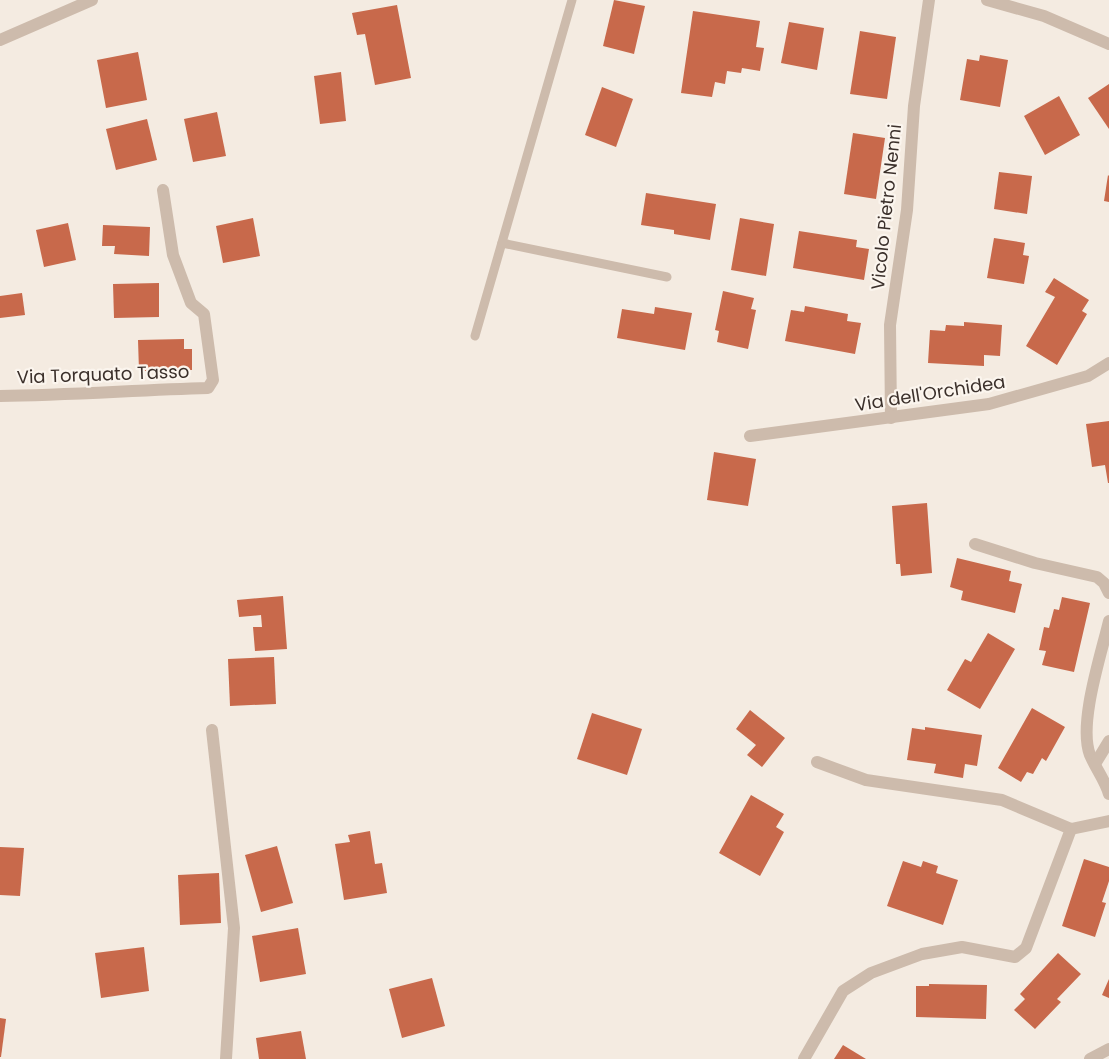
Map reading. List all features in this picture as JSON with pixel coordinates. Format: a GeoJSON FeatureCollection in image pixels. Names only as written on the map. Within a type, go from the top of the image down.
{"type":"FeatureCollection","features":[{"type":"Feature","properties":{"kind":"street"},"geometry":{"type":"LineString","coordinates":[[0,40],[92,0]]}},
{"type":"Feature","properties":{"kind":"street","name":"Vicolo Pietro Nenni"},"geometry":{"type":"LineString","coordinates":[[891,418],[890,324],[907,210],[914,106],[928,0]]}},
{"type":"Feature","properties":{"kind":"street"},"geometry":{"type":"LineString","coordinates":[[987,0],[1044,16],[1109,44]]}},
{"type":"Feature","properties":{"kind":"street","name":"Via Torquato Tasso"},"geometry":{"type":"LineString","coordinates":[[0,396],[93,394],[116,391],[208,388],[213,380],[204,314],[191,303],[173,255],[163,190]]}},
{"type":"Feature","properties":{"kind":"street","name":"Via dell'Orchidea"},"geometry":{"type":"LineString","coordinates":[[750,436],[989,404],[1088,376],[1109,363]]}},
{"type":"Feature","properties":{"kind":"street"},"geometry":{"type":"LineString","coordinates":[[976,544],[1035,563],[1097,577],[1104,583],[1109,593]]}},
{"type":"Feature","properties":{"kind":"street"},"geometry":{"type":"LineString","coordinates":[[1109,622],[1087,720],[1090,754],[1104,779],[1109,794]]}},
{"type":"Feature","properties":{"kind":"street"},"geometry":{"type":"LineString","coordinates":[[212,730],[234,928],[226,1059]]}},
{"type":"Feature","properties":{"kind":"street"},"geometry":{"type":"LineString","coordinates":[[1095,764],[1109,741]]}},
{"type":"Feature","properties":{"kind":"street"},"geometry":{"type":"LineString","coordinates":[[817,762],[866,780],[1002,800],[1071,829],[1109,821]]}},
{"type":"Feature","properties":{"kind":"street"},"geometry":{"type":"LineString","coordinates":[[804,1059],[842,991],[871,973],[922,954],[954,948],[962,947],[1015,957],[1026,948],[1071,829]]}},
{"type":"Feature","properties":{"kind":"street"},"geometry":{"type":"LineString","coordinates":[[1090,1059],[1109,1049]]}},
{"type":"Feature","properties":{"kind":"lane"},"geometry":{"type":"LineString","coordinates":[[475,336],[572,0]]}},
{"type":"Feature","properties":{"kind":"lane"},"geometry":{"type":"LineString","coordinates":[[502,243],[667,277]]}},
{"type":"Feature","properties":{"kind":"building"},"geometry":{"type":"Polygon","coordinates":[[[614,0],[645,6],[634,54],[603,46],[614,0]]]}},
{"type":"Feature","properties":{"kind":"building"},"geometry":{"type":"Polygon","coordinates":[[[397,5],[411,78],[375,85],[365,34],[357,35],[352,13],[397,5]]]}},
{"type":"Feature","properties":{"kind":"building"},"geometry":{"type":"Polygon","coordinates":[[[693,11],[760,21],[756,47],[764,48],[760,71],[742,68],[741,73],[727,71],[725,84],[715,82],[712,97],[681,93],[693,11]]]}},
{"type":"Feature","properties":{"kind":"building"},"geometry":{"type":"Polygon","coordinates":[[[789,22],[824,28],[817,70],[781,63],[789,22]]]}},
{"type":"Feature","properties":{"kind":"building"},"geometry":{"type":"Polygon","coordinates":[[[860,31],[896,37],[887,99],[850,94],[860,31]]]}},
{"type":"Feature","properties":{"kind":"building"},"geometry":{"type":"Polygon","coordinates":[[[138,52],[147,100],[106,108],[97,60],[138,52]]]}},
{"type":"Feature","properties":{"kind":"building"},"geometry":{"type":"Polygon","coordinates":[[[980,55],[1008,60],[1000,107],[960,100],[967,59],[979,61],[980,55]]]}},
{"type":"Feature","properties":{"kind":"building"},"geometry":{"type":"Polygon","coordinates":[[[341,72],[346,121],[320,124],[314,76],[341,72]]]}},
{"type":"Feature","properties":{"kind":"building"},"geometry":{"type":"Polygon","coordinates":[[[1109,84],[1109,129],[1088,98],[1109,84]]]}},
{"type":"Feature","properties":{"kind":"building"},"geometry":{"type":"Polygon","coordinates":[[[602,87],[633,99],[616,147],[585,135],[602,87]]]}},
{"type":"Feature","properties":{"kind":"building"},"geometry":{"type":"Polygon","coordinates":[[[1059,96],[1080,135],[1045,155],[1024,116],[1059,96]]]}},
{"type":"Feature","properties":{"kind":"building"},"geometry":{"type":"Polygon","coordinates":[[[217,112],[226,156],[193,162],[184,119],[217,112]]]}},
{"type":"Feature","properties":{"kind":"building"},"geometry":{"type":"Polygon","coordinates":[[[147,119],[157,160],[116,170],[106,129],[147,119]]]}},
{"type":"Feature","properties":{"kind":"building"},"geometry":{"type":"Polygon","coordinates":[[[853,133],[885,138],[876,199],[844,194],[853,133]]]}},
{"type":"Feature","properties":{"kind":"building"},"geometry":{"type":"Polygon","coordinates":[[[999,172],[1032,176],[1027,214],[994,209],[999,172]]]}},
{"type":"Feature","properties":{"kind":"building"},"geometry":{"type":"Polygon","coordinates":[[[1109,176],[1109,202],[1104,201],[1109,176]]]}},
{"type":"Feature","properties":{"kind":"building"},"geometry":{"type":"Polygon","coordinates":[[[646,193],[716,204],[710,240],[674,234],[674,230],[641,225],[646,193]]]}},
{"type":"Feature","properties":{"kind":"building"},"geometry":{"type":"Polygon","coordinates":[[[253,218],[260,256],[223,263],[216,226],[253,218]]]}},
{"type":"Feature","properties":{"kind":"building"},"geometry":{"type":"Polygon","coordinates":[[[740,218],[774,224],[766,276],[731,270],[740,218]]]}},
{"type":"Feature","properties":{"kind":"building"},"geometry":{"type":"Polygon","coordinates":[[[68,223],[76,260],[44,267],[36,230],[68,223]]]}},
{"type":"Feature","properties":{"kind":"building"},"geometry":{"type":"Polygon","coordinates":[[[103,225],[150,227],[149,256],[114,254],[115,246],[102,246],[103,225]]]}},
{"type":"Feature","properties":{"kind":"building"},"geometry":{"type":"Polygon","coordinates":[[[799,231],[857,240],[856,247],[869,249],[864,280],[793,268],[799,231]]]}},
{"type":"Feature","properties":{"kind":"building"},"geometry":{"type":"Polygon","coordinates":[[[994,238],[1025,243],[1023,255],[1029,256],[1024,284],[987,278],[994,238]]]}},
{"type":"Feature","properties":{"kind":"building"},"geometry":{"type":"Polygon","coordinates":[[[1054,278],[1089,300],[1082,311],[1087,314],[1057,365],[1026,346],[1055,297],[1045,292],[1054,278]]]}},
{"type":"Feature","properties":{"kind":"building"},"geometry":{"type":"Polygon","coordinates":[[[159,283],[159,317],[114,318],[113,284],[159,283]]]}},
{"type":"Feature","properties":{"kind":"building"},"geometry":{"type":"Polygon","coordinates":[[[723,291],[754,298],[751,309],[756,310],[748,349],[717,342],[719,331],[715,330],[723,291]]]}},
{"type":"Feature","properties":{"kind":"building"},"geometry":{"type":"Polygon","coordinates":[[[22,293],[25,315],[0,318],[0,296],[22,293]]]}},
{"type":"Feature","properties":{"kind":"building"},"geometry":{"type":"Polygon","coordinates":[[[805,306],[848,314],[847,321],[861,323],[855,354],[785,341],[791,310],[804,312],[805,306]]]}},
{"type":"Feature","properties":{"kind":"building"},"geometry":{"type":"Polygon","coordinates":[[[655,307],[692,313],[685,350],[617,338],[622,309],[654,314],[655,307]]]}},
{"type":"Feature","properties":{"kind":"building"},"geometry":{"type":"Polygon","coordinates":[[[964,322],[1002,325],[1000,356],[984,355],[984,366],[928,363],[930,330],[945,331],[946,325],[964,326],[964,322]]]}},
{"type":"Feature","properties":{"kind":"building"},"geometry":{"type":"Polygon","coordinates":[[[184,339],[184,349],[192,349],[192,370],[139,371],[138,340],[184,339]]]}},
{"type":"Feature","properties":{"kind":"building"},"geometry":{"type":"Polygon","coordinates":[[[1109,421],[1108,483],[1105,465],[1092,467],[1086,424],[1109,421]]]}},
{"type":"Feature","properties":{"kind":"building"},"geometry":{"type":"Polygon","coordinates":[[[714,452],[756,459],[748,506],[707,500],[714,452]]]}},
{"type":"Feature","properties":{"kind":"building"},"geometry":{"type":"Polygon","coordinates":[[[927,503],[932,573],[901,576],[900,564],[896,564],[892,506],[927,503]]]}},
{"type":"Feature","properties":{"kind":"building"},"geometry":{"type":"Polygon","coordinates":[[[957,558],[1011,571],[1009,581],[1022,584],[1015,613],[961,600],[963,591],[950,587],[957,558]]]}},
{"type":"Feature","properties":{"kind":"building"},"geometry":{"type":"Polygon","coordinates":[[[283,596],[287,649],[255,651],[253,627],[262,627],[261,615],[239,617],[237,600],[283,596]]]}},
{"type":"Feature","properties":{"kind":"building"},"geometry":{"type":"Polygon","coordinates":[[[1062,597],[1090,603],[1074,672],[1042,665],[1046,651],[1039,650],[1044,627],[1049,628],[1054,609],[1059,610],[1062,597]]]}},
{"type":"Feature","properties":{"kind":"building"},"geometry":{"type":"Polygon","coordinates":[[[988,633],[1015,649],[980,709],[947,690],[965,659],[971,662],[988,633]]]}},
{"type":"Feature","properties":{"kind":"building"},"geometry":{"type":"Polygon","coordinates":[[[274,657],[276,704],[230,706],[228,659],[274,657]]]}},
{"type":"Feature","properties":{"kind":"building"},"geometry":{"type":"Polygon","coordinates":[[[1032,708],[1065,727],[1046,761],[1042,758],[1033,774],[1027,772],[1021,782],[998,768],[1032,708]]]}},
{"type":"Feature","properties":{"kind":"building"},"geometry":{"type":"Polygon","coordinates":[[[750,710],[785,738],[762,767],[747,755],[756,745],[736,729],[750,710]]]}},
{"type":"Feature","properties":{"kind":"building"},"geometry":{"type":"Polygon","coordinates":[[[592,713],[642,729],[627,775],[577,759],[592,713]]]}},
{"type":"Feature","properties":{"kind":"building"},"geometry":{"type":"Polygon","coordinates":[[[925,727],[982,735],[977,766],[965,764],[963,778],[934,773],[936,764],[907,760],[912,728],[925,730],[925,727]]]}},
{"type":"Feature","properties":{"kind":"building"},"geometry":{"type":"Polygon","coordinates":[[[751,795],[784,814],[776,827],[784,832],[760,876],[719,853],[751,795]]]}},
{"type":"Feature","properties":{"kind":"building"},"geometry":{"type":"Polygon","coordinates":[[[370,831],[375,864],[382,863],[387,893],[344,900],[335,844],[350,842],[348,835],[370,831]]]}},
{"type":"Feature","properties":{"kind":"building"},"geometry":{"type":"Polygon","coordinates":[[[277,846],[293,903],[261,912],[245,855],[277,846]]]}},
{"type":"Feature","properties":{"kind":"building"},"geometry":{"type":"Polygon","coordinates":[[[0,847],[24,848],[20,896],[0,895],[0,847]]]}},
{"type":"Feature","properties":{"kind":"building"},"geometry":{"type":"Polygon","coordinates":[[[1084,859],[1109,867],[1109,881],[1102,902],[1106,903],[1095,937],[1062,926],[1084,859]]]}},
{"type":"Feature","properties":{"kind":"building"},"geometry":{"type":"Polygon","coordinates":[[[903,861],[921,867],[923,861],[938,866],[936,873],[958,880],[943,925],[887,906],[903,861]]]}},
{"type":"Feature","properties":{"kind":"building"},"geometry":{"type":"Polygon","coordinates":[[[219,873],[221,923],[180,925],[178,875],[219,873]]]}},
{"type":"Feature","properties":{"kind":"building"},"geometry":{"type":"Polygon","coordinates":[[[298,928],[306,974],[260,982],[252,936],[298,928]]]}},
{"type":"Feature","properties":{"kind":"building"},"geometry":{"type":"Polygon","coordinates":[[[144,947],[149,991],[101,998],[95,953],[144,947]]]}},
{"type":"Feature","properties":{"kind":"building"},"geometry":{"type":"Polygon","coordinates":[[[1058,953],[1081,974],[1057,999],[1061,1002],[1035,1029],[1014,1010],[1025,999],[1020,994],[1058,953]]]}},
{"type":"Feature","properties":{"kind":"building"},"geometry":{"type":"Polygon","coordinates":[[[432,978],[445,1026],[402,1038],[389,989],[432,978]]]}},
{"type":"Feature","properties":{"kind":"building"},"geometry":{"type":"Polygon","coordinates":[[[1109,979],[1109,998],[1102,995],[1109,979]]]}},
{"type":"Feature","properties":{"kind":"building"},"geometry":{"type":"Polygon","coordinates":[[[929,984],[987,985],[986,1019],[916,1017],[916,986],[929,986],[929,984]]]}},
{"type":"Feature","properties":{"kind":"building"},"geometry":{"type":"Polygon","coordinates":[[[0,1018],[6,1019],[1,1057],[0,1057],[0,1018]]]}},
{"type":"Feature","properties":{"kind":"building"},"geometry":{"type":"Polygon","coordinates":[[[301,1031],[306,1059],[259,1059],[256,1038],[301,1031]]]}},
{"type":"Feature","properties":{"kind":"building"},"geometry":{"type":"Polygon","coordinates":[[[843,1045],[866,1059],[834,1059],[843,1045]]]}}]}
